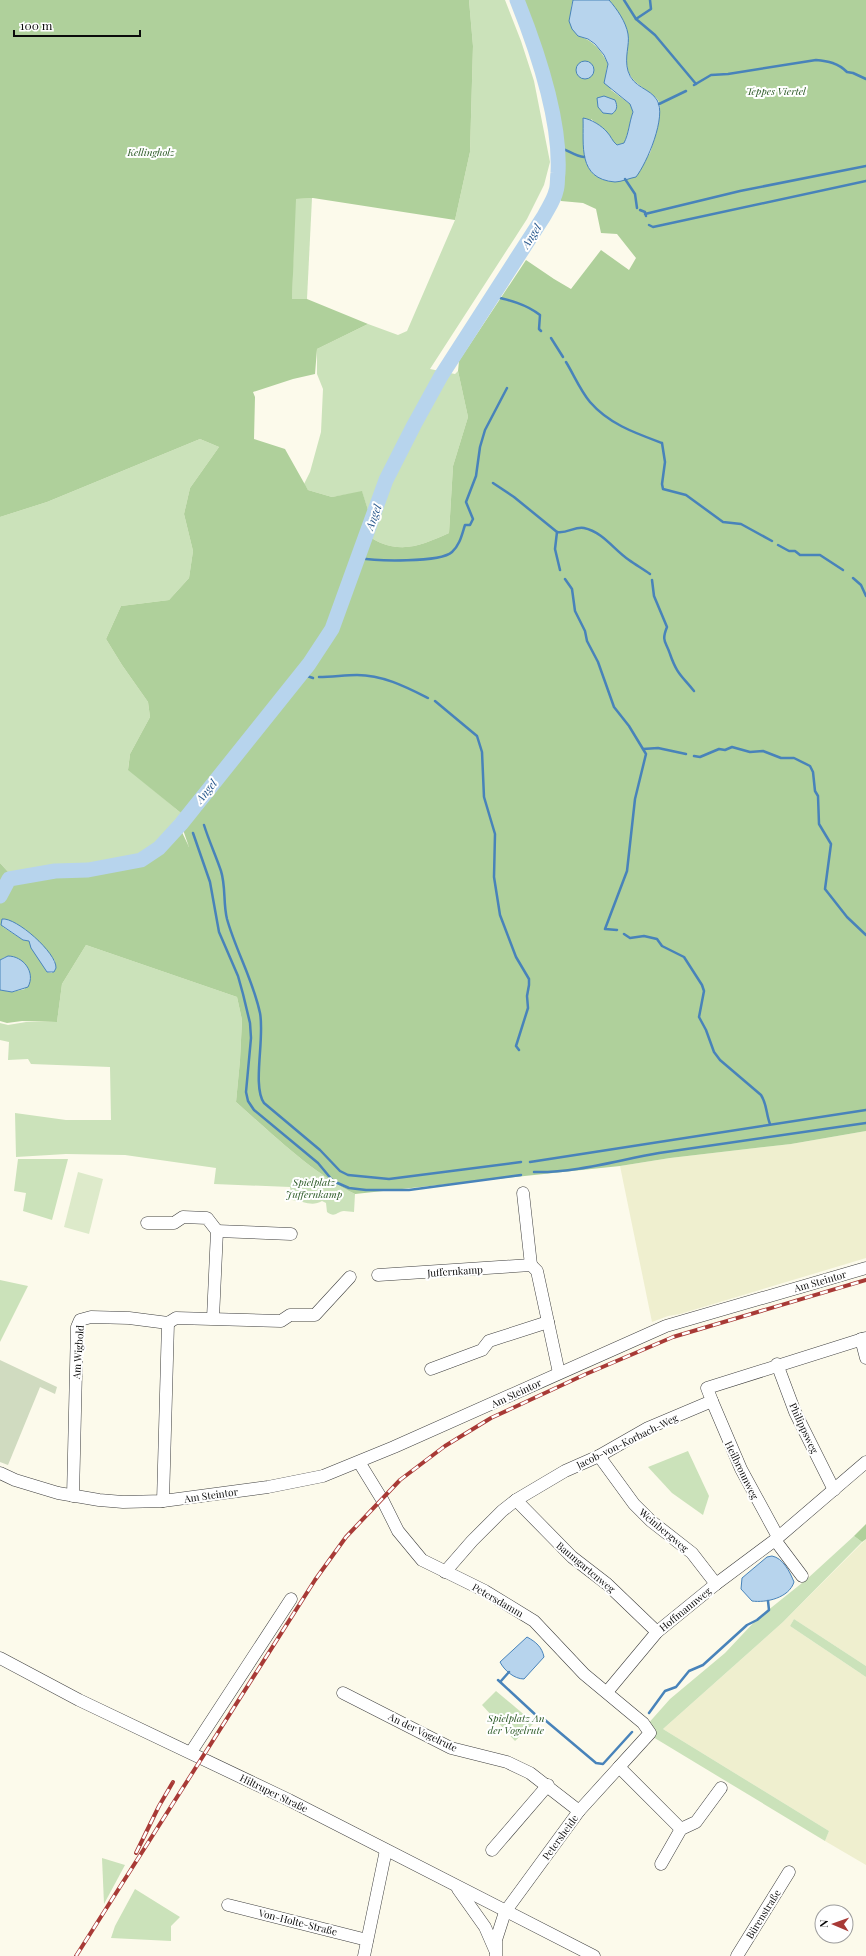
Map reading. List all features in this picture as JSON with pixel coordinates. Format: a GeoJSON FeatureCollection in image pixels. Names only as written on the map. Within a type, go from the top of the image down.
{"type":"FeatureCollection","features":[{"type":"Feature","properties":{"kind":"street"},"geometry":{"type":"LineString","coordinates":[[523,1193],[531,1265],[537,1271],[559,1373]]}},
{"type":"Feature","properties":{"kind":"street"},"geometry":{"type":"LineString","coordinates":[[147,1223],[174,1224],[183,1217],[207,1218],[217,1231],[213,1318]]}},
{"type":"Feature","properties":{"kind":"street"},"geometry":{"type":"LineString","coordinates":[[217,1231],[291,1234]]}},
{"type":"Feature","properties":{"kind":"street","name":"Juffernkamp"},"geometry":{"type":"LineString","coordinates":[[378,1275],[531,1265]]}},
{"type":"Feature","properties":{"kind":"street","name":"Am Steintor"},"geometry":{"type":"LineString","coordinates":[[0,1473],[44,1490],[73,1496],[123,1502],[163,1501],[261,1488],[323,1476],[359,1462],[666,1326],[866,1268]]}},
{"type":"Feature","properties":{"kind":"street","name":"Am Wigbold"},"geometry":{"type":"LineString","coordinates":[[73,1496],[77,1327],[80,1320],[91,1317],[129,1318],[168,1323],[176,1318],[281,1321],[290,1315],[315,1316],[350,1277]]}},
{"type":"Feature","properties":{"kind":"street"},"geometry":{"type":"LineString","coordinates":[[431,1369],[482,1350],[488,1341],[548,1322]]}},
{"type":"Feature","properties":{"kind":"street"},"geometry":{"type":"LineString","coordinates":[[163,1501],[168,1323]]}},
{"type":"Feature","properties":{"kind":"street"},"geometry":{"type":"LineString","coordinates":[[712,1400],[707,1388],[777,1364],[864,1338],[866,1358]]}},
{"type":"Feature","properties":{"kind":"street","name":"Philippsweg"},"geometry":{"type":"LineString","coordinates":[[777,1364],[795,1412],[834,1490]]}},
{"type":"Feature","properties":{"kind":"street","name":"Jacob-von-Korbach-Weg"},"geometry":{"type":"LineString","coordinates":[[445,1572],[472,1541],[502,1511],[516,1500],[648,1428],[712,1400]]}},
{"type":"Feature","properties":{"kind":"street","name":"Heilbronnweg"},"geometry":{"type":"LineString","coordinates":[[712,1400],[741,1469],[776,1538]]}},
{"type":"Feature","properties":{"kind":"street","name":"Weinbergweg"},"geometry":{"type":"LineString","coordinates":[[599,1456],[634,1504],[651,1520],[692,1553],[716,1584]]}},
{"type":"Feature","properties":{"kind":"street","name":"Petersdamm"},"geometry":{"type":"LineString","coordinates":[[359,1462],[383,1501],[398,1531],[410,1548],[422,1560],[485,1591],[534,1621],[584,1674],[643,1723],[650,1732]]}},
{"type":"Feature","properties":{"kind":"street","name":"Hoffmannweg"},"geometry":{"type":"LineString","coordinates":[[607,1692],[657,1632],[776,1538],[866,1462]]}},
{"type":"Feature","properties":{"kind":"street","name":"Baumgartenweg"},"geometry":{"type":"LineString","coordinates":[[516,1500],[572,1558],[607,1584],[657,1632]]}},
{"type":"Feature","properties":{"kind":"street"},"geometry":{"type":"LineString","coordinates":[[776,1538],[802,1576]]}},
{"type":"Feature","properties":{"kind":"street"},"geometry":{"type":"LineString","coordinates":[[191,1752],[291,1599]]}},
{"type":"Feature","properties":{"kind":"street","name":"Hiltruper Straße"},"geometry":{"type":"LineString","coordinates":[[0,1658],[79,1700],[191,1752],[594,1956]]}},
{"type":"Feature","properties":{"kind":"street","name":"An der Vogelrute"},"geometry":{"type":"LineString","coordinates":[[343,1693],[451,1748],[507,1762],[530,1772],[579,1810]]}},
{"type":"Feature","properties":{"kind":"street","name":"Petersheide"},"geometry":{"type":"LineString","coordinates":[[506,1912],[579,1810],[650,1732]]}},
{"type":"Feature","properties":{"kind":"street"},"geometry":{"type":"LineString","coordinates":[[618,1767],[681,1829]]}},
{"type":"Feature","properties":{"kind":"street"},"geometry":{"type":"LineString","coordinates":[[492,1850],[548,1785]]}},
{"type":"Feature","properties":{"kind":"street"},"geometry":{"type":"LineString","coordinates":[[661,1864],[681,1829],[696,1822],[721,1788]]}},
{"type":"Feature","properties":{"kind":"street"},"geometry":{"type":"LineString","coordinates":[[364,1956],[386,1850]]}},
{"type":"Feature","properties":{"kind":"street","name":"Bürenstraße"},"geometry":{"type":"LineString","coordinates":[[737,1956],[789,1872]]}},
{"type":"Feature","properties":{"kind":"street"},"geometry":{"type":"LineString","coordinates":[[455,1885],[485,1927],[496,1954]]}},
{"type":"Feature","properties":{"kind":"street","name":"Von-Holte-Straße"},"geometry":{"type":"LineString","coordinates":[[228,1905],[367,1940]]}},
{"type":"Feature","properties":{"kind":"street"},"geometry":{"type":"LineString","coordinates":[[496,1954],[496,1940],[506,1912]]}},
{"type":"Feature","properties":{"kind":"green space"},"geometry":{"type":"Polygon","coordinates":[[[0,0],[469,0],[473,46],[470,152],[455,220],[313,198],[296,199],[292,299],[307,299],[368,324],[317,349],[315,374],[293,379],[253,392],[255,397],[254,439],[285,449],[308,490],[332,497],[362,491],[369,513],[363,531],[379,542],[390,546],[408,547],[416,546],[449,533],[453,466],[468,417],[458,371],[459,361],[526,260],[571,289],[601,250],[629,270],[636,258],[617,234],[601,233],[596,209],[583,203],[561,201],[557,182],[559,157],[550,112],[536,55],[517,0],[573,0],[571,8],[578,36],[588,40],[599,50],[608,64],[606,71],[611,90],[630,104],[633,112],[624,143],[617,145],[611,140],[607,132],[591,119],[601,179],[616,182],[620,181],[634,170],[650,153],[660,105],[655,97],[635,81],[628,70],[626,54],[628,34],[621,18],[609,0],[866,0],[866,1131],[791,1144],[670,1158],[620,1166],[355,1194],[324,1176],[308,1164],[236,1102],[242,1020],[237,997],[86,945],[62,984],[57,1022],[22,1021],[7,1023],[0,1021],[0,990],[12,992],[25,989],[16,957],[5,957],[0,960],[0,863],[10,874],[13,881],[141,864],[164,847],[180,828],[189,847],[181,824],[181,813],[128,770],[130,754],[150,717],[148,702],[106,639],[121,606],[169,600],[189,578],[193,551],[184,514],[190,488],[219,447],[200,439],[47,502],[0,517],[0,0]],[[3,919],[3,927],[23,940],[29,941],[47,972],[52,973],[55,961],[39,942],[26,930],[3,919]]]}},
{"type":"Feature","properties":{"kind":"green space"},"geometry":{"type":"Polygon","coordinates":[[[469,0],[505,0],[521,41],[534,81],[550,162],[544,185],[527,219],[430,369],[455,374],[458,371],[468,417],[453,466],[449,533],[416,546],[390,546],[379,542],[363,531],[369,513],[362,492],[332,497],[308,490],[304,484],[310,472],[321,432],[323,389],[317,374],[317,349],[368,324],[398,335],[407,331],[455,220],[470,152],[473,46],[469,0]]]}},
{"type":"Feature","properties":{"kind":"green space"},"geometry":{"type":"Polygon","coordinates":[[[312,198],[307,299],[292,299],[295,199],[312,198]]]}},
{"type":"Feature","properties":{"kind":"green space"},"geometry":{"type":"Polygon","coordinates":[[[200,439],[219,447],[190,488],[184,514],[193,551],[189,578],[169,600],[121,606],[106,639],[148,702],[150,717],[130,754],[128,769],[181,813],[153,847],[131,858],[92,866],[56,867],[10,874],[0,863],[0,517],[47,502],[200,439]]]}},
{"type":"Feature","properties":{"kind":"green space","name":"Spielplatz Juffernkamp"},"geometry":{"type":"Polygon","coordinates":[[[86,945],[237,997],[242,1020],[236,1102],[308,1164],[324,1176],[355,1194],[354,1212],[344,1211],[332,1215],[327,1212],[326,1203],[322,1201],[311,1204],[292,1200],[290,1187],[214,1184],[216,1168],[125,1155],[66,1154],[16,1157],[15,1113],[66,1120],[111,1120],[110,1067],[31,1064],[28,1059],[8,1060],[9,1042],[0,1040],[0,1023],[8,1025],[26,1022],[57,1022],[62,984],[86,945]]]}},
{"type":"Feature","properties":{"kind":"green space"},"geometry":{"type":"Polygon","coordinates":[[[866,1131],[866,1258],[652,1322],[620,1166],[670,1158],[791,1144],[866,1131]]]}},
{"type":"Feature","properties":{"kind":"green space"},"geometry":{"type":"Polygon","coordinates":[[[18,1159],[68,1159],[52,1220],[23,1211],[26,1193],[14,1191],[18,1159]]]}},
{"type":"Feature","properties":{"kind":"green space"},"geometry":{"type":"Polygon","coordinates":[[[78,1172],[103,1179],[89,1234],[64,1227],[78,1172]]]}},
{"type":"Feature","properties":{"kind":"green space"},"geometry":{"type":"Polygon","coordinates":[[[0,1280],[28,1286],[0,1342],[0,1280]]]}},
{"type":"Feature","properties":{"kind":"green space"},"geometry":{"type":"Polygon","coordinates":[[[0,1360],[57,1387],[55,1394],[40,1387],[8,1465],[0,1462],[0,1360]]]}},
{"type":"Feature","properties":{"kind":"green space"},"geometry":{"type":"Polygon","coordinates":[[[688,1451],[709,1496],[703,1515],[672,1493],[648,1467],[688,1451]]]}},
{"type":"Feature","properties":{"kind":"green space"},"geometry":{"type":"Polygon","coordinates":[[[866,1524],[866,1539],[862,1542],[854,1536],[866,1524]]]}},
{"type":"Feature","properties":{"kind":"green space"},"geometry":{"type":"Polygon","coordinates":[[[854,1536],[862,1542],[783,1622],[663,1729],[829,1831],[825,1841],[653,1737],[646,1726],[670,1699],[725,1653],[757,1619],[807,1579],[854,1536]]]}},
{"type":"Feature","properties":{"kind":"green space"},"geometry":{"type":"Polygon","coordinates":[[[866,1539],[866,1666],[794,1619],[790,1626],[866,1677],[866,1865],[825,1841],[829,1831],[663,1729],[783,1622],[866,1539]]]}},
{"type":"Feature","properties":{"kind":"green space"},"geometry":{"type":"Polygon","coordinates":[[[794,1619],[866,1666],[866,1677],[790,1626],[794,1619]]]}},
{"type":"Feature","properties":{"kind":"green space","name":"Spielplatz An der Vogelrute"},"geometry":{"type":"Polygon","coordinates":[[[496,1691],[534,1723],[515,1741],[482,1705],[496,1691]]]}},
{"type":"Feature","properties":{"kind":"green space"},"geometry":{"type":"Polygon","coordinates":[[[102,1858],[125,1865],[104,1904],[102,1858]]]}},
{"type":"Feature","properties":{"kind":"green space"},"geometry":{"type":"Polygon","coordinates":[[[135,1889],[180,1917],[171,1926],[171,1941],[111,1938],[115,1926],[135,1889]]]}},
{"type":"Feature","properties":{"kind":"water"},"geometry":{"type":"Polygon","coordinates":[[[573,0],[609,0],[621,16],[627,29],[627,66],[630,77],[657,100],[659,107],[658,128],[650,151],[636,177],[615,182],[594,175],[588,168],[584,149],[583,118],[593,121],[602,127],[617,145],[624,143],[633,112],[630,104],[604,83],[608,64],[604,55],[595,44],[588,39],[578,36],[572,29],[569,21],[573,0]]]}},
{"type":"Feature","properties":{"kind":"water"},"geometry":{"type":"Polygon","coordinates":[[[585,61],[591,64],[594,70],[591,76],[585,79],[579,76],[576,70],[579,64],[585,61]]]}},
{"type":"Feature","properties":{"kind":"water"},"geometry":{"type":"Polygon","coordinates":[[[604,96],[615,100],[616,108],[612,114],[603,113],[598,107],[597,98],[604,96]]]}},
{"type":"Feature","properties":{"kind":"water"},"geometry":{"type":"Polygon","coordinates":[[[2,919],[8,920],[26,930],[43,945],[55,962],[56,968],[54,972],[47,972],[31,948],[29,941],[23,940],[1,925],[2,919]]]}},
{"type":"Feature","properties":{"kind":"water"},"geometry":{"type":"Polygon","coordinates":[[[8,956],[19,959],[27,966],[30,976],[28,987],[12,992],[0,990],[0,960],[8,956]]]}},
{"type":"Feature","properties":{"kind":"water"},"geometry":{"type":"Polygon","coordinates":[[[772,1556],[783,1562],[794,1582],[782,1596],[764,1601],[752,1601],[741,1589],[742,1578],[767,1557],[772,1556]]]}},
{"type":"Feature","properties":{"kind":"water"},"geometry":{"type":"Polygon","coordinates":[[[527,1637],[538,1645],[542,1650],[544,1657],[524,1679],[520,1679],[510,1674],[500,1662],[527,1637]]]}},
{"type":"Feature","properties":{"kind":"waterway","name":"Angel"},"geometry":{"type":"LineString","coordinates":[[0,896],[9,879],[55,871],[88,870],[141,860],[159,848],[181,824],[309,664],[332,629],[386,480],[414,425],[441,376],[544,216],[557,189],[558,152],[552,108],[540,62],[517,0]]}},
{"type":"Feature","properties":{"kind":"waterway"},"geometry":{"type":"LineString","coordinates":[[624,0],[636,19],[655,35],[696,84]]}},
{"type":"Feature","properties":{"kind":"waterway"},"geometry":{"type":"LineString","coordinates":[[636,19],[651,9],[650,0]]}},
{"type":"Feature","properties":{"kind":"waterway"},"geometry":{"type":"LineString","coordinates":[[694,85],[711,75],[728,74],[816,60],[833,63],[840,66],[847,72],[866,79]]}},
{"type":"Feature","properties":{"kind":"waterway"},"geometry":{"type":"LineString","coordinates":[[659,104],[686,91]]}},
{"type":"Feature","properties":{"kind":"waterway"},"geometry":{"type":"LineString","coordinates":[[557,147],[584,157]]}},
{"type":"Feature","properties":{"kind":"waterway"},"geometry":{"type":"LineString","coordinates":[[645,214],[740,191],[866,166]]}},
{"type":"Feature","properties":{"kind":"waterway"},"geometry":{"type":"LineString","coordinates":[[625,179],[635,194],[637,208]]}},
{"type":"Feature","properties":{"kind":"waterway"},"geometry":{"type":"LineString","coordinates":[[649,225],[653,227],[866,181]]}},
{"type":"Feature","properties":{"kind":"waterway"},"geometry":{"type":"LineString","coordinates":[[640,210],[645,212],[646,216]]}},
{"type":"Feature","properties":{"kind":"waterway"},"geometry":{"type":"LineString","coordinates":[[492,296],[523,305],[535,311],[540,315],[539,329],[541,331]]}},
{"type":"Feature","properties":{"kind":"waterway"},"geometry":{"type":"LineString","coordinates":[[551,338],[563,357]]}},
{"type":"Feature","properties":{"kind":"waterway"},"geometry":{"type":"LineString","coordinates":[[566,362],[583,393],[597,410],[623,427],[662,443],[665,462],[662,484],[663,489],[686,495],[723,522],[741,524],[772,541]]}},
{"type":"Feature","properties":{"kind":"waterway"},"geometry":{"type":"LineString","coordinates":[[359,558],[379,560],[422,560],[445,556],[455,549],[465,525],[470,525],[473,519],[466,502],[476,476],[480,447],[485,430],[507,388]]}},
{"type":"Feature","properties":{"kind":"waterway"},"geometry":{"type":"LineString","coordinates":[[493,483],[514,497],[557,532],[555,549],[560,570]]}},
{"type":"Feature","properties":{"kind":"waterway"},"geometry":{"type":"LineString","coordinates":[[557,532],[564,532],[577,528],[591,530],[603,537],[624,556],[650,574]]}},
{"type":"Feature","properties":{"kind":"waterway"},"geometry":{"type":"LineString","coordinates":[[778,545],[789,551],[795,551],[800,555],[820,555],[843,570]]}},
{"type":"Feature","properties":{"kind":"waterway"},"geometry":{"type":"LineString","coordinates":[[853,578],[861,585],[866,596]]}},
{"type":"Feature","properties":{"kind":"waterway"},"geometry":{"type":"LineString","coordinates":[[565,579],[572,589],[575,611],[585,631],[587,641],[598,662],[614,707],[629,726],[646,754],[635,799],[627,871],[605,929],[617,930]]}},
{"type":"Feature","properties":{"kind":"waterway"},"geometry":{"type":"LineString","coordinates":[[652,580],[654,596],[667,627],[664,639],[668,650],[677,670],[694,691]]}},
{"type":"Feature","properties":{"kind":"waterway"},"geometry":{"type":"LineString","coordinates":[[301,674],[313,678]]}},
{"type":"Feature","properties":{"kind":"waterway"},"geometry":{"type":"LineString","coordinates":[[319,677],[357,675],[376,677],[394,682],[428,698]]}},
{"type":"Feature","properties":{"kind":"waterway"},"geometry":{"type":"LineString","coordinates":[[435,701],[477,736],[482,752],[484,797],[495,834],[494,877],[500,915],[516,957],[529,979],[527,996],[528,1008],[516,1046],[519,1050]]}},
{"type":"Feature","properties":{"kind":"waterway"},"geometry":{"type":"LineString","coordinates":[[694,756],[700,757],[719,749],[725,750],[732,747],[750,752],[763,751],[781,758],[794,758],[810,766],[813,772],[815,791],[818,796],[819,824],[831,844],[825,889],[847,917],[866,935]]}},
{"type":"Feature","properties":{"kind":"waterway"},"geometry":{"type":"LineString","coordinates":[[643,749],[658,748],[686,754]]}},
{"type":"Feature","properties":{"kind":"waterway","name":"Angel"},"geometry":{"type":"LineString","coordinates":[[196,805],[200,810]]}},
{"type":"Feature","properties":{"kind":"waterway","name":"Angel"},"geometry":{"type":"LineString","coordinates":[[185,819],[189,823]]}},
{"type":"Feature","properties":{"kind":"waterway"},"geometry":{"type":"LineString","coordinates":[[204,825],[223,877],[227,919],[253,989],[260,1013],[261,1035],[259,1085],[264,1103],[320,1150],[340,1171],[348,1175],[389,1179],[521,1162]]}},
{"type":"Feature","properties":{"kind":"waterway"},"geometry":{"type":"LineString","coordinates":[[193,833],[210,882],[219,932],[238,976],[250,1023],[251,1038],[246,1092],[248,1101],[254,1110],[318,1163],[333,1181],[349,1188],[366,1190],[409,1190],[521,1175]]}},
{"type":"Feature","properties":{"kind":"waterway"},"geometry":{"type":"LineString","coordinates":[[624,934],[630,938],[644,936],[657,939],[662,946],[684,957],[702,985],[704,991],[699,1017],[706,1030],[714,1052],[720,1060],[761,1095],[770,1124]]}},
{"type":"Feature","properties":{"kind":"waterway"},"geometry":{"type":"LineString","coordinates":[[530,1162],[866,1110]]}},
{"type":"Feature","properties":{"kind":"waterway"},"geometry":{"type":"LineString","coordinates":[[534,1172],[550,1172],[581,1168],[659,1153],[866,1123]]}},
{"type":"Feature","properties":{"kind":"waterway"},"geometry":{"type":"LineString","coordinates":[[649,1713],[665,1691],[676,1687],[689,1671],[703,1665],[747,1625],[757,1620],[769,1610],[768,1601]]}},
{"type":"Feature","properties":{"kind":"waterway"},"geometry":{"type":"LineString","coordinates":[[501,1681],[509,1672]]}},
{"type":"Feature","properties":{"kind":"waterway"},"geometry":{"type":"LineString","coordinates":[[498,1680],[539,1718],[545,1720],[596,1763],[603,1764],[632,1732]]}},
{"type":"Feature","properties":{"kind":"railway"},"geometry":{"type":"LineString","coordinates":[[76,1956],[315,1580],[346,1537],[400,1480],[445,1446],[491,1418],[586,1374],[673,1337],[866,1280]]}},
{"type":"Feature","properties":{"kind":"railway"},"geometry":{"type":"LineString","coordinates":[[136,1853],[159,1806],[173,1782]]}},
{"type":"Feature","properties":{"kind":"park label","name":"Teppes Viertel"},"geometry":{"type":"Point","coordinates":[776,91]}},
{"type":"Feature","properties":{"kind":"park label","name":"Kellingholz"},"geometry":{"type":"Point","coordinates":[151,152]}}]}
